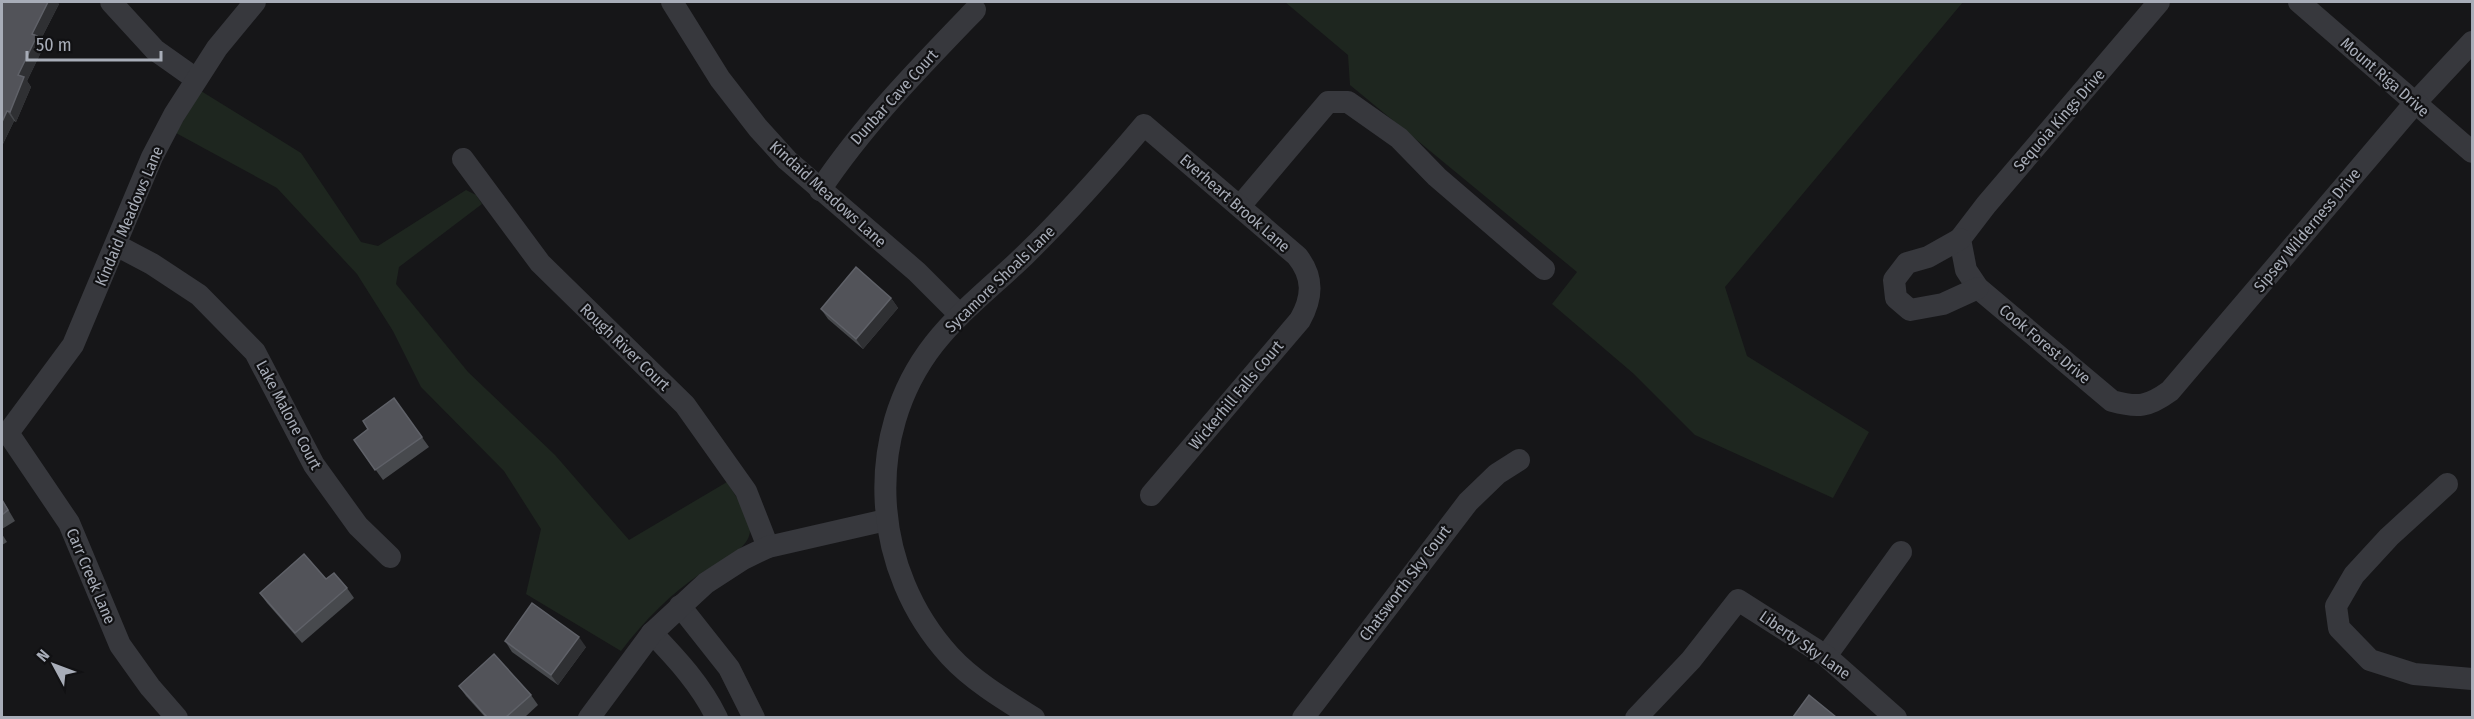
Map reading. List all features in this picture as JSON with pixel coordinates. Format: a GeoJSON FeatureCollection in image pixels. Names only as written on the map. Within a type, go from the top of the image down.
{"type":"FeatureCollection","features":[{"type":"Feature","properties":{"kind":"street"},"geometry":{"type":"LineString","coordinates":[[111,2],[155,50],[195,79]]}},
{"type":"Feature","properties":{"kind":"street","name":"Kindaid Meadows Lane"},"geometry":{"type":"LineString","coordinates":[[8,433],[73,345],[152,158],[195,79],[255,2]]}},
{"type":"Feature","properties":{"kind":"street","name":"Kindaid Meadows Lane"},"geometry":{"type":"LineString","coordinates":[[672,2],[720,79],[758,128],[787,160],[819,190],[917,272],[960,315]]}},
{"type":"Feature","properties":{"kind":"street","name":"Sequoia Kings Drive"},"geometry":{"type":"LineString","coordinates":[[1972,279],[1943,304],[1910,310],[1896,298],[1894,280],[1907,263],[1928,257],[1960,239],[1986,205],[2159,2]]}},
{"type":"Feature","properties":{"kind":"street","name":"Mount Riga Drive"},"geometry":{"type":"LineString","coordinates":[[2299,2],[2472,152]]}},
{"type":"Feature","properties":{"kind":"street","name":"Dunbar Cave Court"},"geometry":{"type":"LineString","coordinates":[[819,190],[868,126],[919,68],[975,10]]}},
{"type":"Feature","properties":{"kind":"street","name":"Sipsey Wilderness Drive"},"geometry":{"type":"LineString","coordinates":[[2134,407],[2156,401],[2170,391],[2415,103],[2472,42]]}},
{"type":"Feature","properties":{"kind":"street"},"geometry":{"type":"LineString","coordinates":[[1240,206],[1328,102],[1348,102],[1399,138],[1437,177],[1544,269]]}},
{"type":"Feature","properties":{"kind":"street","name":"Everheart Brook Lane"},"geometry":{"type":"LineString","coordinates":[[1144,125],[1297,256],[1309,276],[1311,290]]}},
{"type":"Feature","properties":{"kind":"street","name":"Sycamore Shoals Lane"},"geometry":{"type":"LineString","coordinates":[[1034,717],[975,679],[951,657],[930,632],[901,580],[886,520],[885,466],[899,408],[915,374],[933,345],[960,315],[1053,228],[1090,189],[1144,125]]}},
{"type":"Feature","properties":{"kind":"street","name":"Rough River Court"},"geometry":{"type":"LineString","coordinates":[[463,159],[540,262],[685,405],[746,491],[768,547]]}},
{"type":"Feature","properties":{"kind":"street"},"geometry":{"type":"LineString","coordinates":[[1960,239],[1972,279]]}},
{"type":"Feature","properties":{"kind":"street","name":"Lake Malone Court"},"geometry":{"type":"LineString","coordinates":[[116,245],[152,264],[199,295],[255,352],[314,465],[358,526],[390,557]]}},
{"type":"Feature","properties":{"kind":"street","name":"Cook Forest Drive"},"geometry":{"type":"LineString","coordinates":[[1972,279],[2112,401],[2134,407]]}},
{"type":"Feature","properties":{"kind":"street","name":"Wickerhill Falls Court"},"geometry":{"type":"LineString","coordinates":[[1151,495],[1300,320],[1308,307],[1311,290]]}},
{"type":"Feature","properties":{"kind":"street","name":"Carr Creek Lane"},"geometry":{"type":"LineString","coordinates":[[8,433],[69,523],[120,645],[150,687],[177,717]]}},
{"type":"Feature","properties":{"kind":"street","name":"Chatsworth Sky Court"},"geometry":{"type":"LineString","coordinates":[[1303,717],[1468,502],[1497,474],[1519,460]]}},
{"type":"Feature","properties":{"kind":"street"},"geometry":{"type":"LineString","coordinates":[[2447,484],[2413,514],[2354,575],[2336,606],[2339,628],[2370,660],[2414,674],[2472,679]]}},
{"type":"Feature","properties":{"kind":"street"},"geometry":{"type":"LineString","coordinates":[[589,717],[652,633],[706,583],[743,559],[768,547],[886,520]]}},
{"type":"Feature","properties":{"kind":"street"},"geometry":{"type":"LineString","coordinates":[[1826,656],[1901,552]]}},
{"type":"Feature","properties":{"kind":"street","name":"Liberty Sky Lane"},"geometry":{"type":"LineString","coordinates":[[1636,717],[1691,660],[1738,600],[1826,656],[1896,717]]}},
{"type":"Feature","properties":{"kind":"street"},"geometry":{"type":"LineString","coordinates":[[680,606],[729,668],[754,717]]}},
{"type":"Feature","properties":{"kind":"street"},"geometry":{"type":"LineString","coordinates":[[652,633],[683,666],[706,697],[717,717]]}},
{"type":"Feature","properties":{"kind":"shaded area"},"geometry":{"type":"Polygon","coordinates":[[[1285,2],[1963,2],[1725,287],[1747,356],[1869,432],[1833,498],[1695,435],[1634,374],[1552,304],[1577,272],[1350,85],[1348,55],[1285,2]]]}},
{"type":"Feature","properties":{"kind":"shaded area"},"geometry":{"type":"Polygon","coordinates":[[[201,91],[301,153],[361,242],[378,246],[466,190],[476,195],[482,204],[399,267],[396,284],[468,372],[555,455],[629,540],[727,482],[743,508],[749,523],[749,536],[742,547],[691,580],[669,598],[621,651],[526,594],[541,529],[504,471],[421,387],[393,331],[357,274],[277,188],[176,133],[201,91]]]}},
{"type":"Feature","properties":{"kind":"building"},"geometry":{"type":"Polygon","coordinates":[[[2,2],[48,2],[32,34],[37,36],[18,75],[24,77],[10,112],[7,111],[2,122],[2,2]]]}},
{"type":"Feature","properties":{"kind":"building"},"geometry":{"type":"Polygon","coordinates":[[[856,267],[891,298],[856,339],[821,309],[856,267]]]}},
{"type":"Feature","properties":{"kind":"building"},"geometry":{"type":"Polygon","coordinates":[[[394,398],[422,437],[375,470],[354,440],[368,429],[363,421],[394,398]]]}},
{"type":"Feature","properties":{"kind":"building"},"geometry":{"type":"Polygon","coordinates":[[[2,500],[8,510],[2,515],[2,500]]]}},
{"type":"Feature","properties":{"kind":"building"},"geometry":{"type":"Polygon","coordinates":[[[304,554],[326,579],[334,573],[347,588],[295,633],[260,593],[304,554]]]}},
{"type":"Feature","properties":{"kind":"building"},"geometry":{"type":"Polygon","coordinates":[[[532,603],[579,637],[551,675],[505,641],[532,603]]]}},
{"type":"Feature","properties":{"kind":"building"},"geometry":{"type":"Polygon","coordinates":[[[494,654],[531,695],[506,717],[487,717],[459,686],[494,654]]]}},
{"type":"Feature","properties":{"kind":"building"},"geometry":{"type":"Polygon","coordinates":[[[1809,695],[1836,717],[1793,717],[1809,695]]]}}]}
